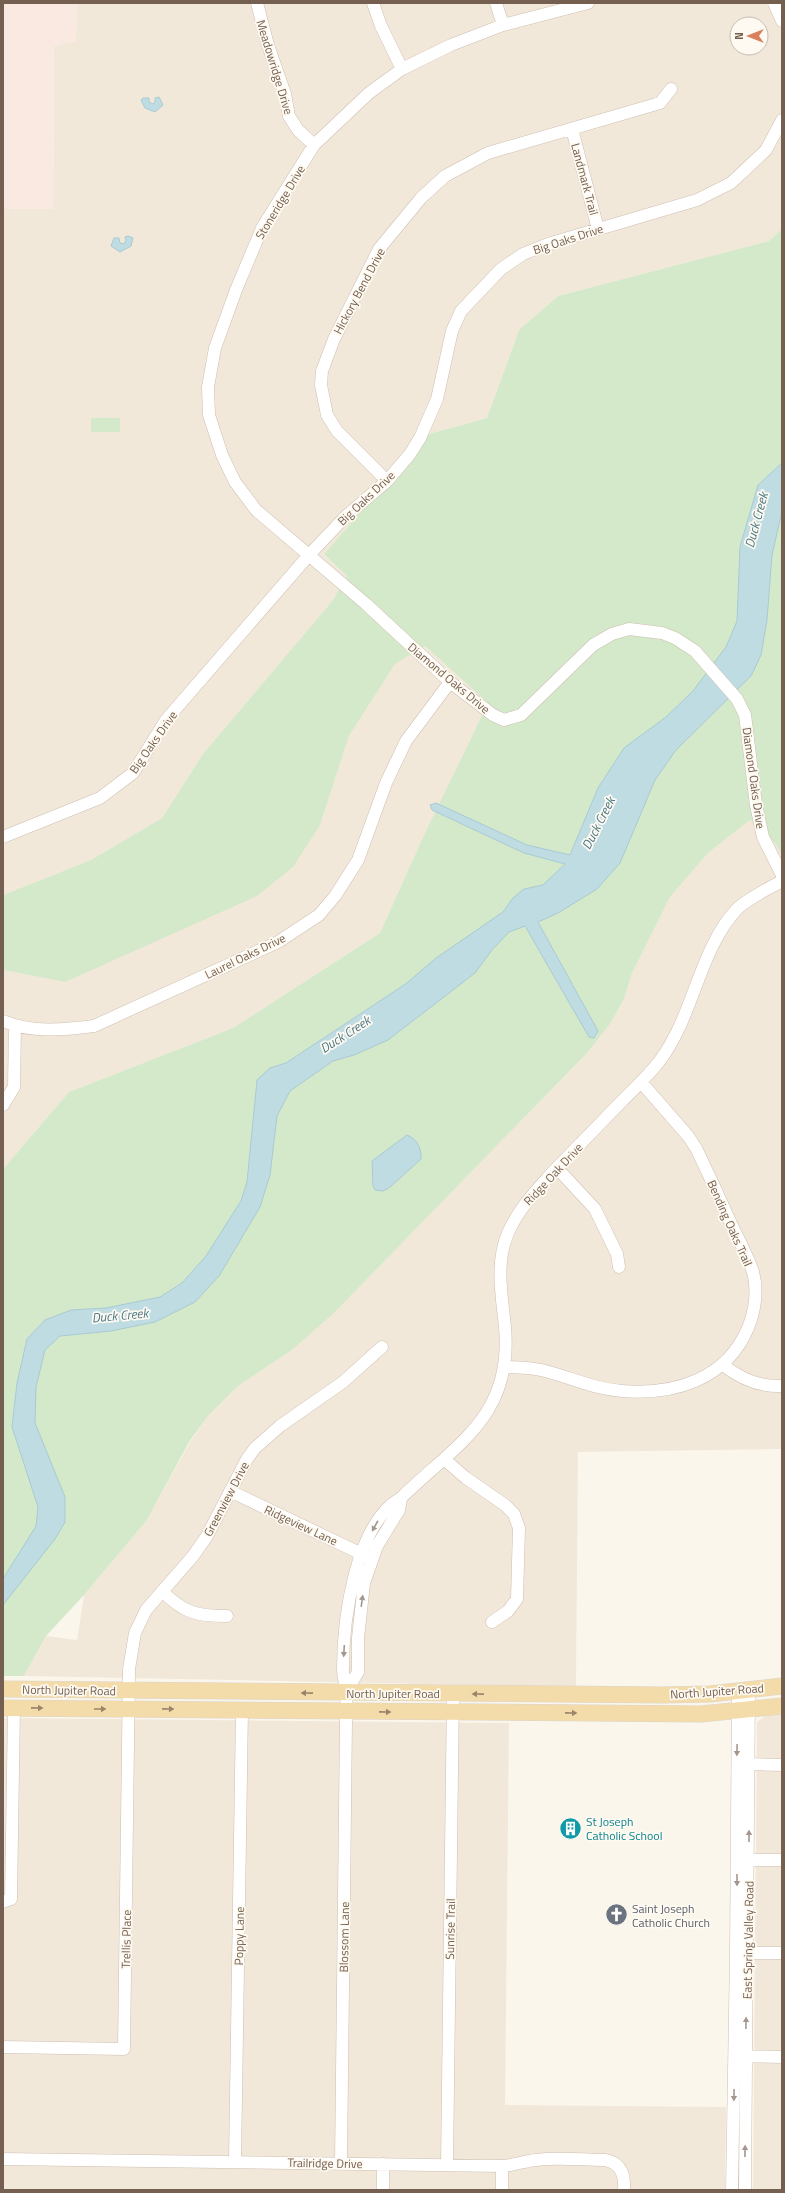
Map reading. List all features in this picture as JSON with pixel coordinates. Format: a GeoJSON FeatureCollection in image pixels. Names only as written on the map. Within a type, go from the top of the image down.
{"type":"FeatureCollection","features":[{"type":"Feature","properties":{"kind":"main road","name":"North Jupiter Road"},"geometry":{"type":"LineString","coordinates":[[3,1689],[628,1695],[710,1694],[782,1686]]}},
{"type":"Feature","properties":{"kind":"main road"},"geometry":{"type":"LineString","coordinates":[[532,1694],[532,1712]]}},
{"type":"Feature","properties":{"kind":"main road"},"geometry":{"type":"LineString","coordinates":[[628,1695],[628,1714]]}},
{"type":"Feature","properties":{"kind":"main road","name":"North Jupiter Road"},"geometry":{"type":"LineString","coordinates":[[9,1708],[707,1714],[782,1706]]}},
{"type":"Feature","properties":{"kind":"street","name":"Meadowridge Drive"},"geometry":{"type":"LineString","coordinates":[[257,3],[268,45],[285,94],[289,116],[298,130],[314,145]]}},
{"type":"Feature","properties":{"kind":"street"},"geometry":{"type":"LineString","coordinates":[[373,3],[381,26],[402,69]]}},
{"type":"Feature","properties":{"kind":"street"},"geometry":{"type":"LineString","coordinates":[[496,3],[503,25]]}},
{"type":"Feature","properties":{"kind":"street","name":"Stoneridge Drive"},"geometry":{"type":"LineString","coordinates":[[309,555],[256,510],[235,482],[222,455],[209,415],[208,387],[215,348],[236,290],[262,228],[314,145],[341,117],[369,93],[402,69],[451,45],[503,25],[588,3]]}},
{"type":"Feature","properties":{"kind":"street"},"geometry":{"type":"LineString","coordinates":[[774,3],[782,21]]}},
{"type":"Feature","properties":{"kind":"street","name":"Hickory Bend Drive"},"geometry":{"type":"LineString","coordinates":[[387,481],[337,431],[327,415],[321,385],[322,371],[334,339],[379,249],[421,198],[445,176],[488,153],[660,103],[671,89]]}},
{"type":"Feature","properties":{"kind":"street","name":"Big Oaks Drive"},"geometry":{"type":"LineString","coordinates":[[3,838],[100,798],[133,773],[166,720],[309,555],[344,518],[387,481],[410,454],[437,399],[452,331],[466,305],[501,269],[523,254],[598,229],[697,200],[731,183],[766,150],[782,120]]}},
{"type":"Feature","properties":{"kind":"street","name":"Landmark Trail"},"geometry":{"type":"LineString","coordinates":[[572,129],[598,229]]}},
{"type":"Feature","properties":{"kind":"street","name":"Diamond Oaks Drive"},"geometry":{"type":"LineString","coordinates":[[309,555],[366,604],[450,682],[493,715],[504,720],[521,715],[594,645],[612,634],[629,629],[655,632],[668,635],[684,643],[695,651],[717,673],[737,699],[745,715],[756,805],[763,837],[782,875]]}},
{"type":"Feature","properties":{"kind":"street","name":"Laurel Oaks Drive"},"geometry":{"type":"LineString","coordinates":[[3,1021],[15,1026],[70,1029],[94,1026],[278,942],[319,915],[335,896],[358,860],[386,783],[406,741],[450,682]]}},
{"type":"Feature","properties":{"kind":"street","name":"Ridge Oak Drive"},"geometry":{"type":"LineString","coordinates":[[346,1692],[358,1672],[360,1613],[367,1556],[399,1510],[401,1498],[466,1441],[483,1420],[499,1387],[504,1367],[505,1331],[500,1284],[501,1259],[507,1235],[519,1211],[557,1168],[661,1060],[673,1040],[716,940],[727,921],[739,908],[782,881]]}},
{"type":"Feature","properties":{"kind":"street"},"geometry":{"type":"LineString","coordinates":[[3,1105],[14,1087],[15,1026]]}},
{"type":"Feature","properties":{"kind":"street","name":"Bending Oaks Trail"},"geometry":{"type":"LineString","coordinates":[[504,1367],[548,1371],[598,1388],[624,1391],[669,1389],[693,1382],[723,1366],[739,1344],[752,1318],[755,1298],[753,1273],[696,1148],[688,1136],[641,1082]]}},
{"type":"Feature","properties":{"kind":"street"},"geometry":{"type":"LineString","coordinates":[[557,1168],[595,1209],[617,1254],[619,1267]]}},
{"type":"Feature","properties":{"kind":"street","name":"Greenview Drive"},"geometry":{"type":"LineString","coordinates":[[129,1709],[129,1669],[135,1633],[146,1610],[189,1561],[207,1536],[247,1459],[265,1439],[343,1382],[382,1347]]}},
{"type":"Feature","properties":{"kind":"street"},"geometry":{"type":"LineString","coordinates":[[723,1366],[740,1378],[755,1383],[782,1386]]}},
{"type":"Feature","properties":{"kind":"street"},"geometry":{"type":"LineString","coordinates":[[444,1459],[466,1478],[514,1514],[519,1528],[516,1599],[508,1611],[492,1622]]}},
{"type":"Feature","properties":{"kind":"street","name":"Ridgeview Lane"},"geometry":{"type":"LineString","coordinates":[[230,1491],[367,1556]]}},
{"type":"Feature","properties":{"kind":"street"},"geometry":{"type":"LineString","coordinates":[[162,1591],[180,1608],[189,1612],[205,1616],[227,1616]]}},
{"type":"Feature","properties":{"kind":"street","name":"East Spring Valley Road"},"geometry":{"type":"LineString","coordinates":[[742,1953],[749,1860],[749,1764],[743,1691]]}},
{"type":"Feature","properties":{"kind":"street","name":"Blossom Lane"},"geometry":{"type":"LineString","coordinates":[[341,2163],[346,1692]]}},
{"type":"Feature","properties":{"kind":"street","name":"Sunrise Trail"},"geometry":{"type":"LineString","coordinates":[[447,2165],[453,1693]]}},
{"type":"Feature","properties":{"kind":"street"},"geometry":{"type":"LineString","coordinates":[[3,1902],[11,1899],[9,1708]]}},
{"type":"Feature","properties":{"kind":"street","name":"Trellis Place"},"geometry":{"type":"LineString","coordinates":[[3,2047],[124,2048],[129,1709]]}},
{"type":"Feature","properties":{"kind":"street","name":"Poppy Lane"},"geometry":{"type":"LineString","coordinates":[[235,2161],[242,1710]]}},
{"type":"Feature","properties":{"kind":"street","name":"East Spring Valley Road"},"geometry":{"type":"LineString","coordinates":[[732,2190],[740,2056],[744,1710]]}},
{"type":"Feature","properties":{"kind":"street"},"geometry":{"type":"LineString","coordinates":[[749,1764],[782,1766]]}},
{"type":"Feature","properties":{"kind":"street"},"geometry":{"type":"LineString","coordinates":[[749,1860],[782,1860]]}},
{"type":"Feature","properties":{"kind":"street"},"geometry":{"type":"LineString","coordinates":[[742,1953],[782,1953]]}},
{"type":"Feature","properties":{"kind":"street"},"geometry":{"type":"LineString","coordinates":[[740,2056],[782,2057]]}},
{"type":"Feature","properties":{"kind":"street","name":"East Spring Valley Road"},"geometry":{"type":"LineString","coordinates":[[740,2056],[745,2190]]}},
{"type":"Feature","properties":{"kind":"street","name":"Trailridge Drive"},"geometry":{"type":"LineString","coordinates":[[3,2159],[235,2161],[502,2166],[520,2165],[534,2160],[546,2159],[613,2162],[620,2169],[624,2178],[624,2190]]}},
{"type":"Feature","properties":{"kind":"street"},"geometry":{"type":"LineString","coordinates":[[383,2164],[383,2190]]}},
{"type":"Feature","properties":{"kind":"street"},"geometry":{"type":"LineString","coordinates":[[502,2166],[502,2190]]}},
{"type":"Feature","properties":{"kind":"shaded area"},"geometry":{"type":"Polygon","coordinates":[[[3,3],[77,3],[76,41],[54,46],[53,209],[3,209],[3,3]]]}},
{"type":"Feature","properties":{"kind":"shaded area"},"geometry":{"type":"Polygon","coordinates":[[[77,3],[782,3],[782,229],[769,241],[558,296],[519,330],[487,418],[429,434],[324,554],[347,576],[333,600],[203,754],[162,818],[91,860],[3,895],[3,209],[53,208],[54,46],[76,40],[77,3]]]}},
{"type":"Feature","properties":{"kind":"shaded area"},"geometry":{"type":"Polygon","coordinates":[[[425,646],[488,703],[423,837],[380,933],[233,1028],[69,1092],[3,1169],[3,970],[65,982],[92,969],[320,825],[349,736],[395,664],[425,646]]]}},
{"type":"Feature","properties":{"kind":"shaded area"},"geometry":{"type":"Polygon","coordinates":[[[750,820],[776,844],[782,856],[782,1449],[578,1452],[576,1687],[24,1676],[46,1636],[77,1640],[84,1595],[147,1520],[190,1442],[208,1416],[238,1386],[292,1350],[333,1314],[587,1053],[610,1024],[624,999],[632,973],[670,897],[708,853],[750,820]]]}},
{"type":"Feature","properties":{"kind":"shaded area"},"geometry":{"type":"Polygon","coordinates":[[[782,1714],[782,2190],[753,2190],[757,1722],[765,1716],[782,1714]]]}},
{"type":"Feature","properties":{"kind":"shaded area"},"geometry":{"type":"Polygon","coordinates":[[[3,1718],[509,1723],[505,2105],[726,2107],[725,2190],[3,2190],[3,1718]]]}},
{"type":"Feature","properties":{"kind":"green space"},"geometry":{"type":"Polygon","coordinates":[[[782,229],[782,856],[776,844],[750,820],[708,853],[670,897],[632,973],[624,999],[610,1024],[587,1053],[333,1314],[292,1350],[238,1386],[208,1416],[189,1442],[147,1520],[84,1595],[46,1636],[24,1676],[3,1676],[3,1169],[69,1092],[233,1028],[380,933],[423,837],[488,703],[425,646],[395,664],[349,736],[320,825],[293,867],[257,896],[65,982],[3,970],[3,895],[91,860],[162,818],[203,754],[333,600],[347,576],[324,554],[429,434],[487,418],[519,330],[558,296],[769,241],[782,229]]]}},
{"type":"Feature","properties":{"kind":"green space"},"geometry":{"type":"Polygon","coordinates":[[[91,418],[120,418],[120,432],[91,432],[91,418]]]}},
{"type":"Feature","properties":{"kind":"water"},"geometry":{"type":"Polygon","coordinates":[[[159,97],[163,105],[155,112],[145,108],[141,100],[143,98],[149,98],[149,102],[153,104],[155,102],[155,98],[159,97]]]}},
{"type":"Feature","properties":{"kind":"water"},"geometry":{"type":"Polygon","coordinates":[[[128,236],[133,238],[131,246],[120,252],[111,246],[114,238],[119,238],[120,243],[124,244],[126,240],[125,237],[128,236]]]}},
{"type":"Feature","properties":{"kind":"water","name":"Duck Creek"},"geometry":{"type":"Polygon","coordinates":[[[782,463],[782,511],[772,555],[767,620],[761,655],[751,676],[676,750],[655,780],[620,863],[597,889],[558,913],[538,922],[598,1031],[594,1038],[589,1037],[525,926],[509,932],[492,950],[475,973],[388,1040],[354,1055],[333,1061],[290,1091],[277,1116],[270,1175],[260,1207],[219,1276],[195,1302],[155,1322],[111,1331],[60,1336],[45,1350],[36,1387],[35,1423],[65,1497],[65,1522],[55,1539],[3,1605],[3,1579],[36,1526],[38,1507],[12,1427],[17,1383],[27,1339],[45,1320],[71,1310],[106,1308],[160,1297],[182,1283],[206,1256],[241,1201],[247,1182],[257,1080],[270,1068],[286,1063],[407,983],[436,958],[503,912],[513,898],[524,889],[543,885],[565,864],[524,853],[432,810],[430,805],[436,803],[527,845],[570,855],[598,788],[624,748],[666,717],[693,691],[726,647],[737,621],[740,547],[758,485],[782,463]]]}},
{"type":"Feature","properties":{"kind":"water"},"geometry":{"type":"Polygon","coordinates":[[[407,1135],[414,1139],[418,1145],[421,1152],[421,1159],[389,1188],[383,1191],[375,1190],[373,1186],[372,1161],[407,1135]]]}},
{"type":"Feature","properties":{"kind":"place","name":"St Joseph Catholic School"},"geometry":{"type":"Point","coordinates":[571,1828]}},
{"type":"Feature","properties":{"kind":"place","name":"Saint Joseph Catholic Church"},"geometry":{"type":"Point","coordinates":[617,1915]}}]}
